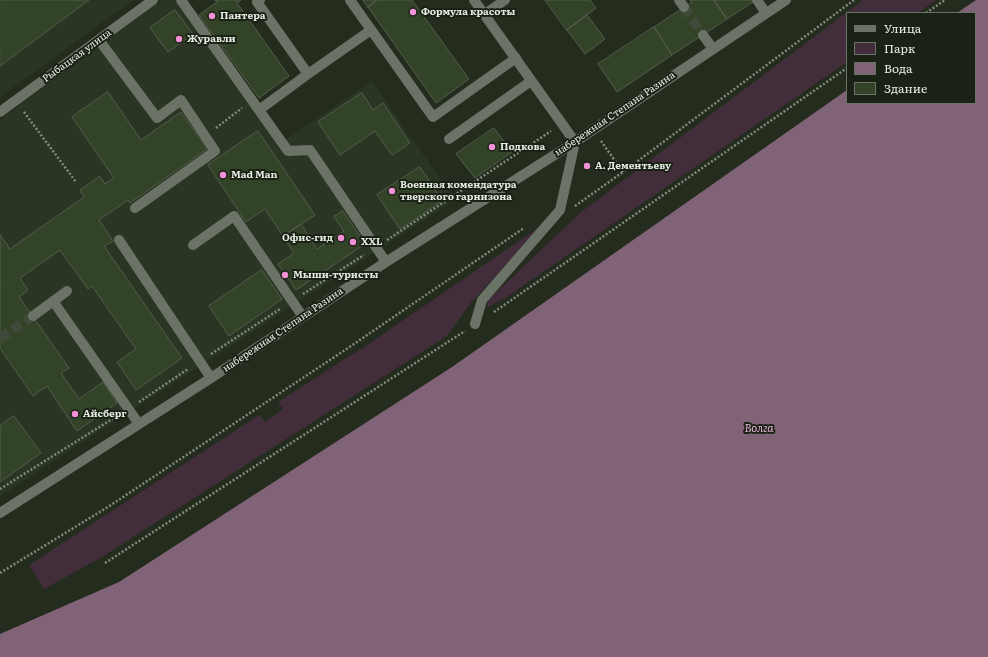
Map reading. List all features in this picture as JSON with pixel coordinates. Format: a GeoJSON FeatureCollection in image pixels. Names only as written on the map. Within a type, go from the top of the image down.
{"type":"FeatureCollection","features":[{"type":"Feature","properties":{"kind":"street","name":"Рыбацкая улица"},"geometry":{"type":"LineString","coordinates":[[0,112],[153,0]]}},
{"type":"Feature","properties":{"kind":"street"},"geometry":{"type":"LineString","coordinates":[[181,0],[288,150],[310,150],[386,262]]}},
{"type":"Feature","properties":{"kind":"street"},"geometry":{"type":"LineString","coordinates":[[260,0],[257,2],[308,74]]}},
{"type":"Feature","properties":{"kind":"street"},"geometry":{"type":"LineString","coordinates":[[350,0],[433,117],[516,58]]}},
{"type":"Feature","properties":{"kind":"street"},"geometry":{"type":"LineString","coordinates":[[474,0],[575,142],[560,210],[482,300],[475,324]]}},
{"type":"Feature","properties":{"kind":"street"},"geometry":{"type":"LineString","coordinates":[[484,14],[505,0]]}},
{"type":"Feature","properties":{"kind":"street"},"geometry":{"type":"LineString","coordinates":[[757,0],[766,13]]}},
{"type":"Feature","properties":{"kind":"street","name":"набережная Степана Разина"},"geometry":{"type":"LineString","coordinates":[[0,513],[211,378],[386,262],[575,142],[786,0]]}},
{"type":"Feature","properties":{"kind":"street"},"geometry":{"type":"LineString","coordinates":[[259,110],[371,30]]}},
{"type":"Feature","properties":{"kind":"street"},"geometry":{"type":"LineString","coordinates":[[703,35],[713,49]]}},
{"type":"Feature","properties":{"kind":"street"},"geometry":{"type":"LineString","coordinates":[[99,40],[157,118],[181,100],[215,151],[135,208]]}},
{"type":"Feature","properties":{"kind":"street"},"geometry":{"type":"LineString","coordinates":[[449,139],[531,81]]}},
{"type":"Feature","properties":{"kind":"street"},"geometry":{"type":"LineString","coordinates":[[193,245],[234,216],[303,317]]}},
{"type":"Feature","properties":{"kind":"street"},"geometry":{"type":"LineString","coordinates":[[119,240],[211,378]]}},
{"type":"Feature","properties":{"kind":"street"},"geometry":{"type":"LineString","coordinates":[[32,316],[67,292]]}},
{"type":"Feature","properties":{"kind":"street"},"geometry":{"type":"LineString","coordinates":[[53,301],[139,424]]}},
{"type":"Feature","properties":{"kind":"path"},"geometry":{"type":"LineString","coordinates":[[577,205],[624,172],[854,0]]}},
{"type":"Feature","properties":{"kind":"path"},"geometry":{"type":"LineString","coordinates":[[927,12],[945,0]]}},
{"type":"Feature","properties":{"kind":"path"},"geometry":{"type":"LineString","coordinates":[[16,100],[76,182]]}},
{"type":"Feature","properties":{"kind":"path"},"geometry":{"type":"LineString","coordinates":[[204,135],[252,101]]}},
{"type":"Feature","properties":{"kind":"path"},"geometry":{"type":"LineString","coordinates":[[592,130],[624,172]]}},
{"type":"Feature","properties":{"kind":"path"},"geometry":{"type":"LineString","coordinates":[[0,573],[111,505],[318,368],[525,227]]}},
{"type":"Feature","properties":{"kind":"shaded area"},"geometry":{"type":"Polygon","coordinates":[[[0,0],[133,0],[0,97],[0,0]]]}},
{"type":"Feature","properties":{"kind":"shaded area"},"geometry":{"type":"Polygon","coordinates":[[[162,0],[184,0],[285,140],[372,81],[455,200],[0,496],[0,120],[162,0]]]}},
{"type":"Feature","properties":{"kind":"green space"},"geometry":{"type":"Polygon","coordinates":[[[863,0],[936,0],[919,12],[847,12],[863,0]]]}},
{"type":"Feature","properties":{"kind":"green space"},"geometry":{"type":"Polygon","coordinates":[[[846,13],[846,63],[507,297],[488,307],[488,300],[580,213],[846,13]]]}},
{"type":"Feature","properties":{"kind":"green space"},"geometry":{"type":"Polygon","coordinates":[[[551,219],[472,301],[447,336],[102,557],[44,589],[29,565],[259,415],[265,422],[283,409],[278,402],[370,343],[551,219]]]}},
{"type":"Feature","properties":{"kind":"water","name":"Волга"},"geometry":{"type":"Polygon","coordinates":[[[976,0],[988,0],[988,657],[0,657],[0,634],[119,582],[452,367],[846,91],[846,104],[976,104],[976,12],[958,12],[976,0]]]}},
{"type":"Feature","properties":{"kind":"building"},"geometry":{"type":"Polygon","coordinates":[[[0,0],[89,0],[0,66],[0,0]]]}},
{"type":"Feature","properties":{"kind":"building"},"geometry":{"type":"Polygon","coordinates":[[[215,0],[241,0],[237,3],[289,76],[259,98],[199,15],[217,2],[215,0]]]}},
{"type":"Feature","properties":{"kind":"building"},"geometry":{"type":"Polygon","coordinates":[[[363,0],[377,0],[368,7],[363,0]]]}},
{"type":"Feature","properties":{"kind":"building"},"geometry":{"type":"Polygon","coordinates":[[[377,0],[412,0],[469,79],[436,103],[368,7],[377,0]]]}},
{"type":"Feature","properties":{"kind":"building"},"geometry":{"type":"Polygon","coordinates":[[[545,0],[590,0],[596,8],[567,30],[545,0]]]}},
{"type":"Feature","properties":{"kind":"building"},"geometry":{"type":"Polygon","coordinates":[[[690,0],[714,0],[727,19],[672,55],[654,27],[692,2],[690,0]]]}},
{"type":"Feature","properties":{"kind":"building"},"geometry":{"type":"Polygon","coordinates":[[[714,0],[756,0],[727,19],[714,0]]]}},
{"type":"Feature","properties":{"kind":"building"},"geometry":{"type":"Polygon","coordinates":[[[175,10],[193,34],[168,52],[150,28],[175,10]]]}},
{"type":"Feature","properties":{"kind":"building"},"geometry":{"type":"Polygon","coordinates":[[[587,15],[605,39],[585,54],[567,30],[587,15]]]}},
{"type":"Feature","properties":{"kind":"building"},"geometry":{"type":"Polygon","coordinates":[[[654,27],[672,55],[617,92],[598,64],[654,27]]]}},
{"type":"Feature","properties":{"kind":"building"},"geometry":{"type":"Polygon","coordinates":[[[108,92],[141,140],[181,112],[207,149],[130,203],[128,200],[99,220],[113,241],[104,246],[182,358],[136,390],[117,362],[136,349],[92,286],[88,289],[60,250],[20,278],[28,290],[19,297],[69,368],[61,373],[79,399],[103,382],[117,403],[77,431],[47,386],[33,396],[0,348],[0,235],[10,249],[84,197],[80,190],[100,176],[105,184],[114,178],[72,117],[108,92]]]}},
{"type":"Feature","properties":{"kind":"building"},"geometry":{"type":"Polygon","coordinates":[[[362,93],[373,110],[383,103],[410,143],[392,155],[375,131],[340,155],[318,122],[362,93]]]}},
{"type":"Feature","properties":{"kind":"building"},"geometry":{"type":"Polygon","coordinates":[[[494,128],[512,152],[475,178],[456,154],[494,128]]]}},
{"type":"Feature","properties":{"kind":"building"},"geometry":{"type":"Polygon","coordinates":[[[258,131],[315,215],[283,236],[265,209],[246,222],[208,165],[258,131]]]}},
{"type":"Feature","properties":{"kind":"building"},"geometry":{"type":"Polygon","coordinates":[[[420,167],[442,201],[400,229],[377,195],[420,167]]]}},
{"type":"Feature","properties":{"kind":"building"},"geometry":{"type":"Polygon","coordinates":[[[343,211],[365,244],[296,290],[278,264],[294,253],[283,236],[301,224],[317,249],[344,231],[334,217],[343,211]]]}},
{"type":"Feature","properties":{"kind":"building"},"geometry":{"type":"Polygon","coordinates":[[[262,270],[282,299],[229,336],[209,306],[262,270]]]}},
{"type":"Feature","properties":{"kind":"building"},"geometry":{"type":"Polygon","coordinates":[[[14,416],[41,453],[0,482],[0,426],[14,416]]]}},
{"type":"Feature","properties":{"kind":"tunnel"},"geometry":{"type":"LineString","coordinates":[[684,7],[703,35]]}},
{"type":"Feature","properties":{"kind":"tunnel"},"geometry":{"type":"LineString","coordinates":[[0,338],[33,316]]}},
{"type":"Feature","properties":{"kind":"place","name":"Формула красоты"},"geometry":{"type":"Point","coordinates":[413,12]}},
{"type":"Feature","properties":{"kind":"place","name":"Пантера"},"geometry":{"type":"Point","coordinates":[212,16]}},
{"type":"Feature","properties":{"kind":"place","name":"Журавли"},"geometry":{"type":"Point","coordinates":[179,39]}},
{"type":"Feature","properties":{"kind":"place","name":"Подкова"},"geometry":{"type":"Point","coordinates":[492,147]}},
{"type":"Feature","properties":{"kind":"place","name":"А. Дементьеву"},"geometry":{"type":"Point","coordinates":[587,166]}},
{"type":"Feature","properties":{"kind":"place","name":"Mad Man"},"geometry":{"type":"Point","coordinates":[223,175]}},
{"type":"Feature","properties":{"kind":"place","name":"Военная комендатура тверского гарнизона"},"geometry":{"type":"Point","coordinates":[392,191]}},
{"type":"Feature","properties":{"kind":"place","name":"Офис-гид"},"geometry":{"type":"Point","coordinates":[341,238]}},
{"type":"Feature","properties":{"kind":"place","name":"XXL"},"geometry":{"type":"Point","coordinates":[353,242]}},
{"type":"Feature","properties":{"kind":"place","name":"Мыши-туристы"},"geometry":{"type":"Point","coordinates":[285,275]}},
{"type":"Feature","properties":{"kind":"place","name":"Айсберг"},"geometry":{"type":"Point","coordinates":[75,414]}}]}
